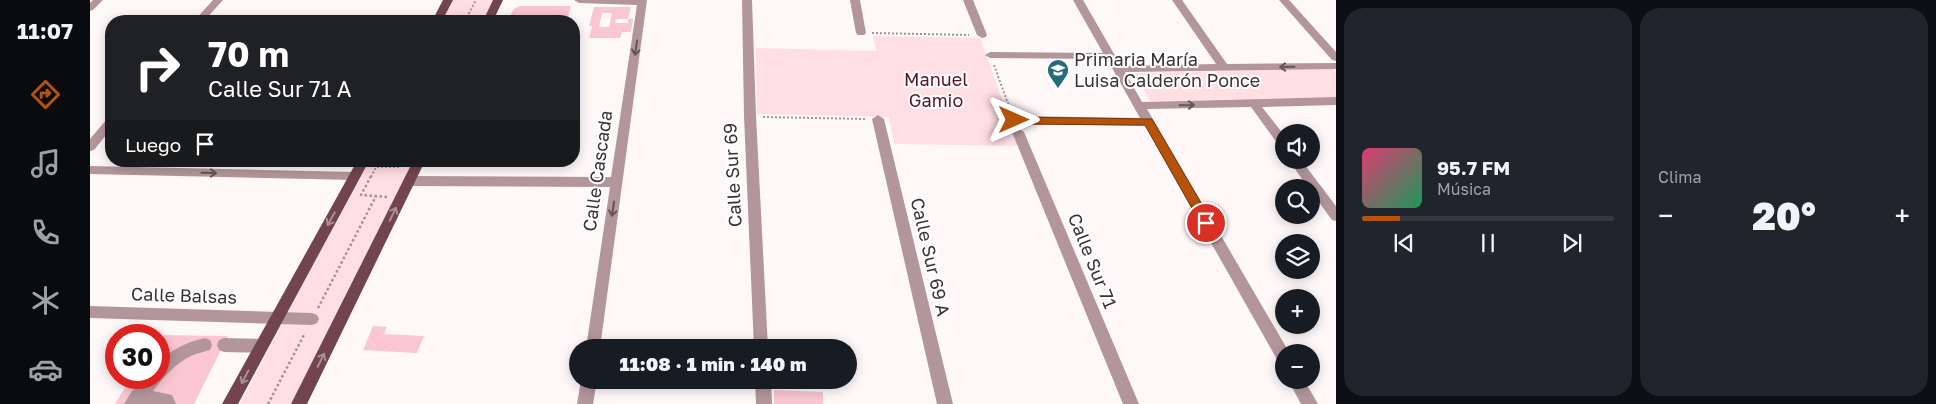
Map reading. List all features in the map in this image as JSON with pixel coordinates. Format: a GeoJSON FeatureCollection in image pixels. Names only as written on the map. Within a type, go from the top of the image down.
{"type":"FeatureCollection","features":[{"type":"Feature","properties":{"kind":"main road"},"geometry":{"type":"LineString","coordinates":[[440,15],[448,0]]}},
{"type":"Feature","properties":{"kind":"main road"},"geometry":{"type":"LineString","coordinates":[[491,15],[498,0]]}},
{"type":"Feature","properties":{"kind":"main road"},"geometry":{"type":"LineString","coordinates":[[300,404],[416,167]]}},
{"type":"Feature","properties":{"kind":"main road"},"geometry":{"type":"LineString","coordinates":[[230,404],[359,168]]}},
{"type":"Feature","properties":{"kind":"street"},"geometry":{"type":"LineString","coordinates":[[90,8],[98,0]]}},
{"type":"Feature","properties":{"kind":"street"},"geometry":{"type":"LineString","coordinates":[[204,15],[218,0]]}},
{"type":"Feature","properties":{"kind":"street"},"geometry":{"type":"LineString","coordinates":[[579,0],[642,1]]}},
{"type":"Feature","properties":{"kind":"street","name":"Calle Sur 69"},"geometry":{"type":"LineString","coordinates":[[747,0],[750,116],[761,339]]}},
{"type":"Feature","properties":{"kind":"street"},"geometry":{"type":"LineString","coordinates":[[856,0],[861,33]]}},
{"type":"Feature","properties":{"kind":"street"},"geometry":{"type":"LineString","coordinates":[[968,0],[982,35]]}},
{"type":"Feature","properties":{"kind":"street"},"geometry":{"type":"LineString","coordinates":[[1078,0],[1276,344]]}},
{"type":"Feature","properties":{"kind":"street"},"geometry":{"type":"LineString","coordinates":[[1176,0],[1224,68]]}},
{"type":"Feature","properties":{"kind":"street"},"geometry":{"type":"LineString","coordinates":[[1284,0],[1335,63]]}},
{"type":"Feature","properties":{"kind":"street","name":"Calle Cascada"},"geometry":{"type":"LineString","coordinates":[[595,339],[642,1]]}},
{"type":"Feature","properties":{"kind":"street"},"geometry":{"type":"LineString","coordinates":[[990,55],[1111,56]]}},
{"type":"Feature","properties":{"kind":"street"},"geometry":{"type":"LineString","coordinates":[[1118,69],[1224,68],[1335,63]]}},
{"type":"Feature","properties":{"kind":"street"},"geometry":{"type":"LineString","coordinates":[[1138,106],[1336,101]]}},
{"type":"Feature","properties":{"kind":"street"},"geometry":{"type":"LineString","coordinates":[[1254,103],[1275,132]]}},
{"type":"Feature","properties":{"kind":"street","name":"Calle Sur 69 A"},"geometry":{"type":"LineString","coordinates":[[878,119],[945,404]]}},
{"type":"Feature","properties":{"kind":"street"},"geometry":{"type":"LineString","coordinates":[[1016,126],[1148,122]]}},
{"type":"Feature","properties":{"kind":"street","name":"Calle Sur 71"},"geometry":{"type":"LineString","coordinates":[[1016,126],[1131,404]]}},
{"type":"Feature","properties":{"kind":"street"},"geometry":{"type":"LineString","coordinates":[[90,147],[105,129]]}},
{"type":"Feature","properties":{"kind":"street"},"geometry":{"type":"LineString","coordinates":[[90,170],[359,168]]}},
{"type":"Feature","properties":{"kind":"street"},"geometry":{"type":"LineString","coordinates":[[1302,169],[1336,216]]}},
{"type":"Feature","properties":{"kind":"street"},"geometry":{"type":"LineString","coordinates":[[409,181],[617,182]]}},
{"type":"Feature","properties":{"kind":"street","name":"Calle Balsas"},"geometry":{"type":"LineString","coordinates":[[90,312],[312,319]]}},
{"type":"Feature","properties":{"kind":"street"},"geometry":{"type":"LineString","coordinates":[[170,360],[190,347],[205,345]]}},
{"type":"Feature","properties":{"kind":"street"},"geometry":{"type":"LineString","coordinates":[[224,345],[261,346]]}},
{"type":"Feature","properties":{"kind":"street"},"geometry":{"type":"LineString","coordinates":[[134,400],[144,389]]}},
{"type":"Feature","properties":{"kind":"street"},"geometry":{"type":"LineString","coordinates":[[586,404],[588,389]]}},
{"type":"Feature","properties":{"kind":"street"},"geometry":{"type":"LineString","coordinates":[[763,389],[764,404]]}},
{"type":"Feature","properties":{"kind":"street"},"geometry":{"type":"LineString","coordinates":[[1301,389],[1310,404]]}},
{"type":"Feature","properties":{"kind":"street"},"geometry":{"type":"LineString","coordinates":[[134,400],[167,400],[168,404]]}},
{"type":"Feature","properties":{"kind":"path"},"geometry":{"type":"LineString","coordinates":[[468,15],[476,0]]}},
{"type":"Feature","properties":{"kind":"path"},"geometry":{"type":"LineString","coordinates":[[861,33],[982,35]]}},
{"type":"Feature","properties":{"kind":"path"},"geometry":{"type":"LineString","coordinates":[[990,55],[1016,126]]}},
{"type":"Feature","properties":{"kind":"path"},"geometry":{"type":"LineString","coordinates":[[750,116],[878,119]]}},
{"type":"Feature","properties":{"kind":"path"},"geometry":{"type":"LineString","coordinates":[[375,167],[361,195],[393,197]]}},
{"type":"Feature","properties":{"kind":"path"},"geometry":{"type":"LineString","coordinates":[[268,404],[376,196]]}},
{"type":"Feature","properties":{"kind":"green space"},"geometry":{"type":"Polygon","coordinates":[[[452,0],[495,0],[488,15],[444,15],[452,0]]]}},
{"type":"Feature","properties":{"kind":"green space","name":"Manuel Gamio"},"geometry":{"type":"Polygon","coordinates":[[[873,36],[980,38],[1019,146],[894,144],[889,117],[757,114],[756,48],[876,51],[873,36]]]}},
{"type":"Feature","properties":{"kind":"green space"},"geometry":{"type":"Polygon","coordinates":[[[1333,69],[1336,73],[1336,97],[1150,101],[1134,73],[1333,69]]]}},
{"type":"Feature","properties":{"kind":"green space"},"geometry":{"type":"Polygon","coordinates":[[[364,167],[412,167],[294,404],[240,404],[364,167]]]}},
{"type":"Feature","properties":{"kind":"building"},"geometry":{"type":"Polygon","coordinates":[[[519,6],[571,6],[569,15],[511,15],[513,10],[519,6]]]}},
{"type":"Feature","properties":{"kind":"building"},"geometry":{"type":"Polygon","coordinates":[[[594,7],[631,7],[628,19],[633,19],[631,32],[622,32],[620,38],[589,38],[592,26],[589,26],[594,7]],[[602,13],[599,27],[609,27],[612,13],[602,13]],[[616,19],[615,23],[628,23],[628,19],[616,19]]]}},
{"type":"Feature","properties":{"kind":"building"},"geometry":{"type":"Polygon","coordinates":[[[373,326],[387,327],[384,334],[424,336],[417,353],[363,350],[373,326]]]}},
{"type":"Feature","properties":{"kind":"building"},"geometry":{"type":"Polygon","coordinates":[[[170,335],[228,336],[194,404],[115,404],[124,389],[170,389],[170,335]]]}},
{"type":"Feature","properties":{"kind":"building"},"geometry":{"type":"Polygon","coordinates":[[[774,390],[823,392],[823,404],[774,404],[774,390]]]}},
{"type":"Feature","properties":{"kind":"place","name":"Primaria María Luisa Calderón Ponce"},"geometry":{"type":"Point","coordinates":[1058,89]}},
{"type":"Feature","properties":{"kind":"route"},"geometry":{"type":"LineString","coordinates":[[1014,120],[1148,122],[1206,223]]}}]}
